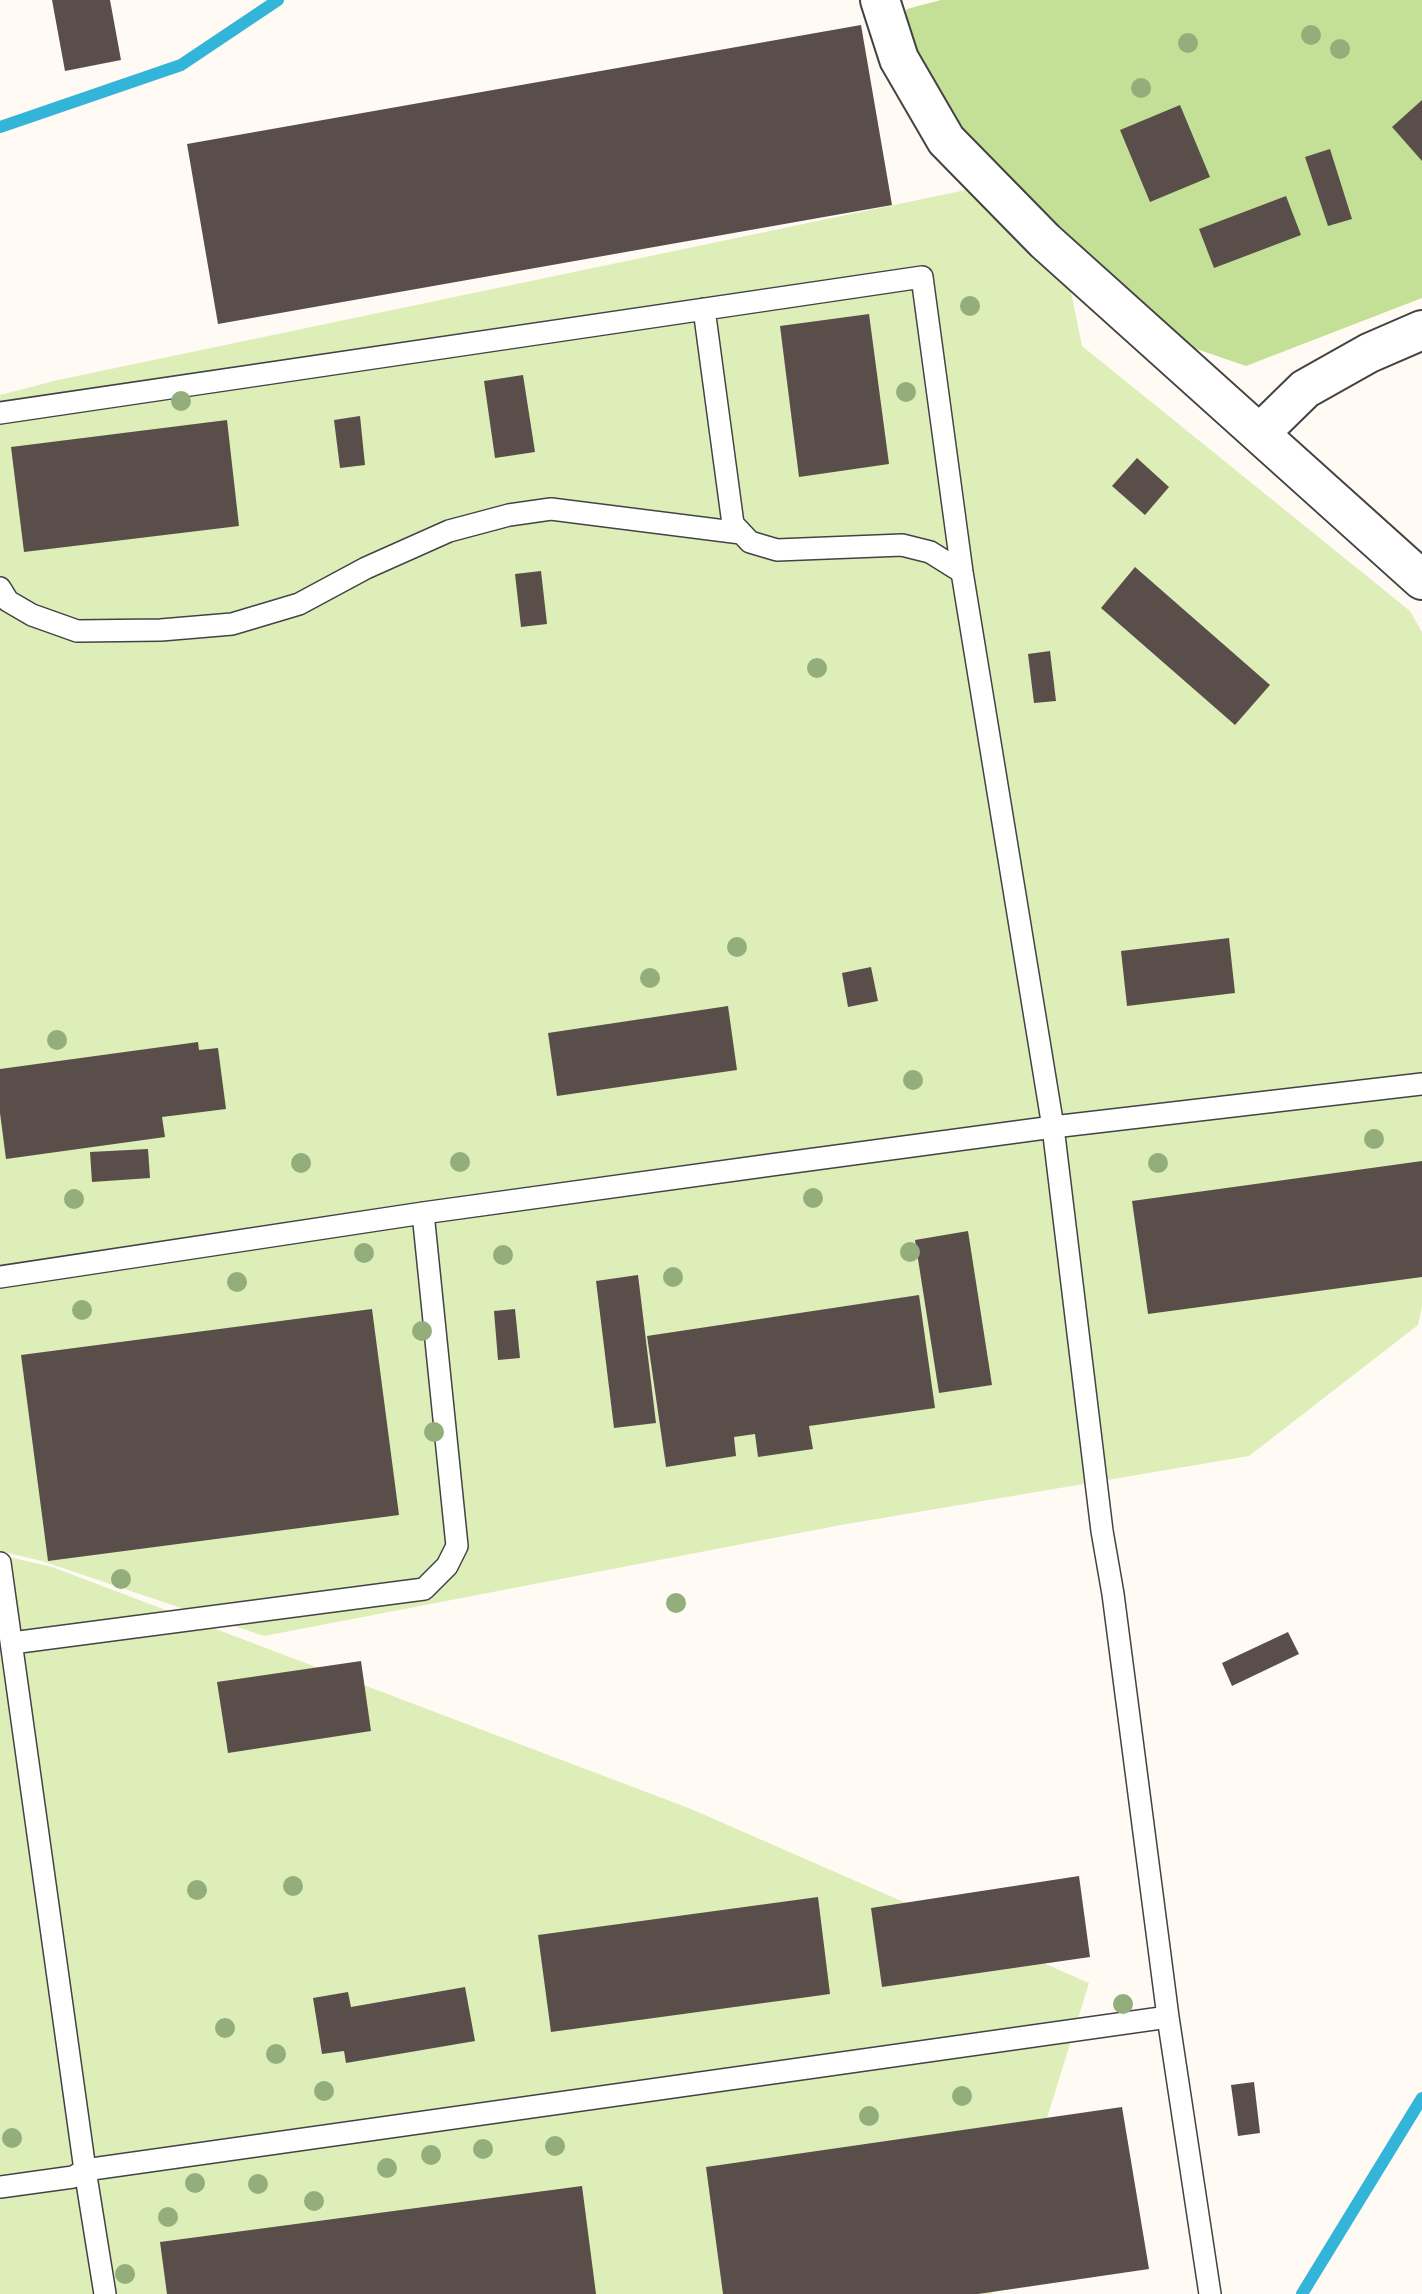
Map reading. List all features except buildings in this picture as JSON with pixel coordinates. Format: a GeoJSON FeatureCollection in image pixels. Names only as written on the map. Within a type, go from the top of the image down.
{"type":"FeatureCollection","features":[{"type":"Feature","properties":{"kind":"street"},"geometry":{"type":"LineString","coordinates":[[880,0],[899,59],[946,140],[1045,241],[1422,580]]}},
{"type":"Feature","properties":{"kind":"street"},"geometry":{"type":"LineString","coordinates":[[1260,433],[1305,389],[1369,353],[1422,330]]}},
{"type":"Feature","properties":{"kind":"lane"},"geometry":{"type":"LineString","coordinates":[[0,413],[922,277],[962,572],[1053,1127],[1102,1531],[1168,2017],[1210,2294]]}},
{"type":"Feature","properties":{"kind":"lane"},"geometry":{"type":"LineString","coordinates":[[704,309],[733,524],[741,533],[750,542],[777,550],[902,545],[930,552],[962,572]]}},
{"type":"Feature","properties":{"kind":"lane"},"geometry":{"type":"LineString","coordinates":[[0,588],[8,601],[24,610],[77,631],[173,629],[232,624],[299,604],[366,568],[449,531],[509,515],[551,509],[741,533]]}},
{"type":"Feature","properties":{"kind":"lane"},"geometry":{"type":"LineString","coordinates":[[0,1277],[423,1213],[1053,1127],[1422,1084]]}},
{"type":"Feature","properties":{"kind":"lane"},"geometry":{"type":"LineString","coordinates":[[12,1643],[424,1589],[447,1566],[457,1546],[423,1213]]}},
{"type":"Feature","properties":{"kind":"lane"},"geometry":{"type":"LineString","coordinates":[[0,1563],[85,2170],[105,2294]]}},
{"type":"Feature","properties":{"kind":"lane"},"geometry":{"type":"LineString","coordinates":[[0,2187],[73,2177],[85,2170],[1168,2017]]}},
{"type":"Feature","properties":{"kind":"green space"},"geometry":{"type":"Polygon","coordinates":[[[941,0],[1422,0],[1422,298],[1246,366],[1124,324],[885,54],[907,9],[941,0]]]}},
{"type":"Feature","properties":{"kind":"green space"},"geometry":{"type":"Polygon","coordinates":[[[1047,173],[1082,346],[1410,611],[1422,632],[1422,1306],[1418,1325],[1249,1456],[841,1525],[264,1636],[42,1561],[0,1551],[0,395],[58,380],[1047,173]]]}},
{"type":"Feature","properties":{"kind":"green space"},"geometry":{"type":"Polygon","coordinates":[[[0,1555],[52,1567],[691,1809],[1089,1983],[992,2294],[0,2294],[0,1555]]]}},
{"type":"Feature","properties":{"kind":"waterway"},"geometry":{"type":"LineString","coordinates":[[0,127],[181,65],[278,0]]}},
{"type":"Feature","properties":{"kind":"waterway"},"geometry":{"type":"LineString","coordinates":[[1302,2294],[1422,2098]]}}]}
